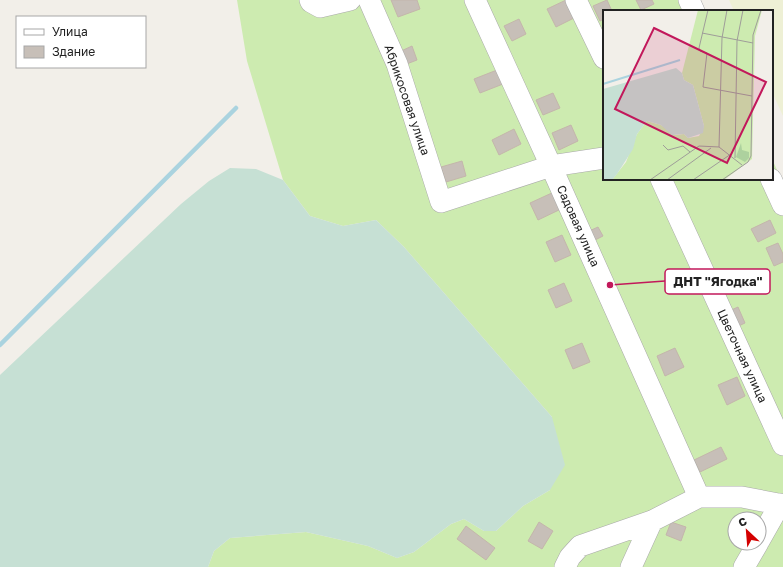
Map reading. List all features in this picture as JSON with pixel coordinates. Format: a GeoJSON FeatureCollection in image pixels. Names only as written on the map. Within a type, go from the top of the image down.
{"type":"FeatureCollection","features":[{"type":"Feature","properties":{"kind":"street"},"geometry":{"type":"LineString","coordinates":[[310,0],[320,7],[350,0]]}},
{"type":"Feature","properties":{"kind":"street","name":"Абрикосовая улица"},"geometry":{"type":"LineString","coordinates":[[369,0],[397,64],[441,202],[551,166]]}},
{"type":"Feature","properties":{"kind":"street","name":"Садовая улица"},"geometry":{"type":"LineString","coordinates":[[475,0],[699,497]]}},
{"type":"Feature","properties":{"kind":"street"},"geometry":{"type":"LineString","coordinates":[[576,0],[603,56]]}},
{"type":"Feature","properties":{"kind":"street"},"geometry":{"type":"LineString","coordinates":[[689,0],[694,10]]}},
{"type":"Feature","properties":{"kind":"street"},"geometry":{"type":"LineString","coordinates":[[551,166],[603,158]]}},
{"type":"Feature","properties":{"kind":"street","name":"Цветочная улица"},"geometry":{"type":"LineString","coordinates":[[661,180],[783,445]]}},
{"type":"Feature","properties":{"kind":"street"},"geometry":{"type":"LineString","coordinates":[[771,180],[783,205]]}},
{"type":"Feature","properties":{"kind":"street"},"geometry":{"type":"LineString","coordinates":[[565,567],[570,557],[580,546],[652,521],[699,497],[742,497],[782,504],[767,528]]}},
{"type":"Feature","properties":{"kind":"street"},"geometry":{"type":"LineString","coordinates":[[631,567],[652,521]]}},
{"type":"Feature","properties":{"kind":"street"},"geometry":{"type":"LineString","coordinates":[[744,567],[753,551]]}},
{"type":"Feature","properties":{"kind":"green space"},"geometry":{"type":"Polygon","coordinates":[[[237,0],[697,0],[702,10],[603,10],[603,180],[773,180],[773,161],[783,183],[783,567],[208,567],[214,551],[230,538],[306,532],[368,546],[397,558],[414,552],[451,524],[464,519],[484,531],[496,531],[523,506],[550,490],[552,417],[404,247],[376,220],[343,226],[310,216],[283,180],[247,61],[237,0]]]}},
{"type":"Feature","properties":{"kind":"green space"},"geometry":{"type":"Polygon","coordinates":[[[729,0],[783,0],[783,116],[773,94],[773,10],[734,10],[729,0]]]}},
{"type":"Feature","properties":{"kind":"green space"},"geometry":{"type":"Polygon","coordinates":[[[230,168],[256,169],[283,180],[310,216],[343,226],[376,220],[404,247],[552,417],[565,465],[550,490],[523,506],[496,531],[484,531],[464,519],[451,524],[414,552],[397,558],[368,546],[306,532],[230,538],[214,551],[208,567],[0,567],[0,375],[181,204],[209,181],[230,168]]]}},
{"type":"Feature","properties":{"kind":"building"},"geometry":{"type":"Polygon","coordinates":[[[391,0],[417,0],[420,9],[398,17],[391,0]]]}},
{"type":"Feature","properties":{"kind":"building"},"geometry":{"type":"Polygon","coordinates":[[[568,0],[576,17],[556,27],[547,9],[568,0]]]}},
{"type":"Feature","properties":{"kind":"building"},"geometry":{"type":"Polygon","coordinates":[[[607,0],[612,10],[603,10],[603,20],[600,21],[593,6],[607,0]]]}},
{"type":"Feature","properties":{"kind":"building"},"geometry":{"type":"Polygon","coordinates":[[[636,0],[652,0],[654,4],[641,10],[636,0]]]}},
{"type":"Feature","properties":{"kind":"building"},"geometry":{"type":"Polygon","coordinates":[[[519,19],[526,34],[512,41],[504,26],[519,19]]]}},
{"type":"Feature","properties":{"kind":"building"},"geometry":{"type":"Polygon","coordinates":[[[412,46],[417,60],[404,65],[399,52],[412,46]]]}},
{"type":"Feature","properties":{"kind":"building"},"geometry":{"type":"Polygon","coordinates":[[[497,70],[503,84],[480,93],[474,79],[497,70]]]}},
{"type":"Feature","properties":{"kind":"building"},"geometry":{"type":"Polygon","coordinates":[[[553,93],[560,108],[543,115],[536,100],[553,93]]]}},
{"type":"Feature","properties":{"kind":"building"},"geometry":{"type":"Polygon","coordinates":[[[571,125],[578,141],[559,150],[552,133],[571,125]]]}},
{"type":"Feature","properties":{"kind":"building"},"geometry":{"type":"Polygon","coordinates":[[[514,129],[521,144],[499,155],[492,140],[514,129]]]}},
{"type":"Feature","properties":{"kind":"building"},"geometry":{"type":"Polygon","coordinates":[[[462,161],[466,176],[446,182],[441,167],[462,161]]]}},
{"type":"Feature","properties":{"kind":"building"},"geometry":{"type":"Polygon","coordinates":[[[554,192],[561,209],[538,220],[530,203],[554,192]]]}},
{"type":"Feature","properties":{"kind":"building"},"geometry":{"type":"Polygon","coordinates":[[[770,220],[776,233],[758,242],[751,229],[770,220]]]}},
{"type":"Feature","properties":{"kind":"building"},"geometry":{"type":"Polygon","coordinates":[[[598,227],[603,236],[591,242],[587,232],[598,227]]]}},
{"type":"Feature","properties":{"kind":"building"},"geometry":{"type":"Polygon","coordinates":[[[562,235],[571,255],[555,262],[546,242],[562,235]]]}},
{"type":"Feature","properties":{"kind":"building"},"geometry":{"type":"Polygon","coordinates":[[[778,243],[783,254],[783,262],[774,266],[766,248],[778,243]]]}},
{"type":"Feature","properties":{"kind":"building"},"geometry":{"type":"Polygon","coordinates":[[[564,283],[572,301],[556,308],[548,290],[564,283]]]}},
{"type":"Feature","properties":{"kind":"building"},"geometry":{"type":"Polygon","coordinates":[[[738,307],[745,323],[734,328],[727,312],[738,307]]]}},
{"type":"Feature","properties":{"kind":"building"},"geometry":{"type":"Polygon","coordinates":[[[582,343],[590,362],[573,369],[565,350],[582,343]]]}},
{"type":"Feature","properties":{"kind":"building"},"geometry":{"type":"Polygon","coordinates":[[[675,348],[684,367],[665,376],[657,356],[675,348]]]}},
{"type":"Feature","properties":{"kind":"building"},"geometry":{"type":"Polygon","coordinates":[[[737,377],[745,396],[727,405],[718,385],[737,377]]]}},
{"type":"Feature","properties":{"kind":"building"},"geometry":{"type":"Polygon","coordinates":[[[721,447],[727,459],[700,472],[694,460],[721,447]]]}},
{"type":"Feature","properties":{"kind":"building"},"geometry":{"type":"Polygon","coordinates":[[[539,522],[553,531],[542,549],[528,541],[539,522]]]}},
{"type":"Feature","properties":{"kind":"building"},"geometry":{"type":"Polygon","coordinates":[[[671,522],[686,527],[681,541],[666,535],[671,522]]]}},
{"type":"Feature","properties":{"kind":"building"},"geometry":{"type":"Polygon","coordinates":[[[466,526],[495,548],[486,560],[457,539],[466,526]]]}},
{"type":"Feature","properties":{"kind":"waterway"},"geometry":{"type":"LineString","coordinates":[[0,345],[236,108]]}},
{"type":"Feature","properties":{"kind":"place","name":"ДНТ \"Ягодка\""},"geometry":{"type":"Point","coordinates":[610,285]}}]}
